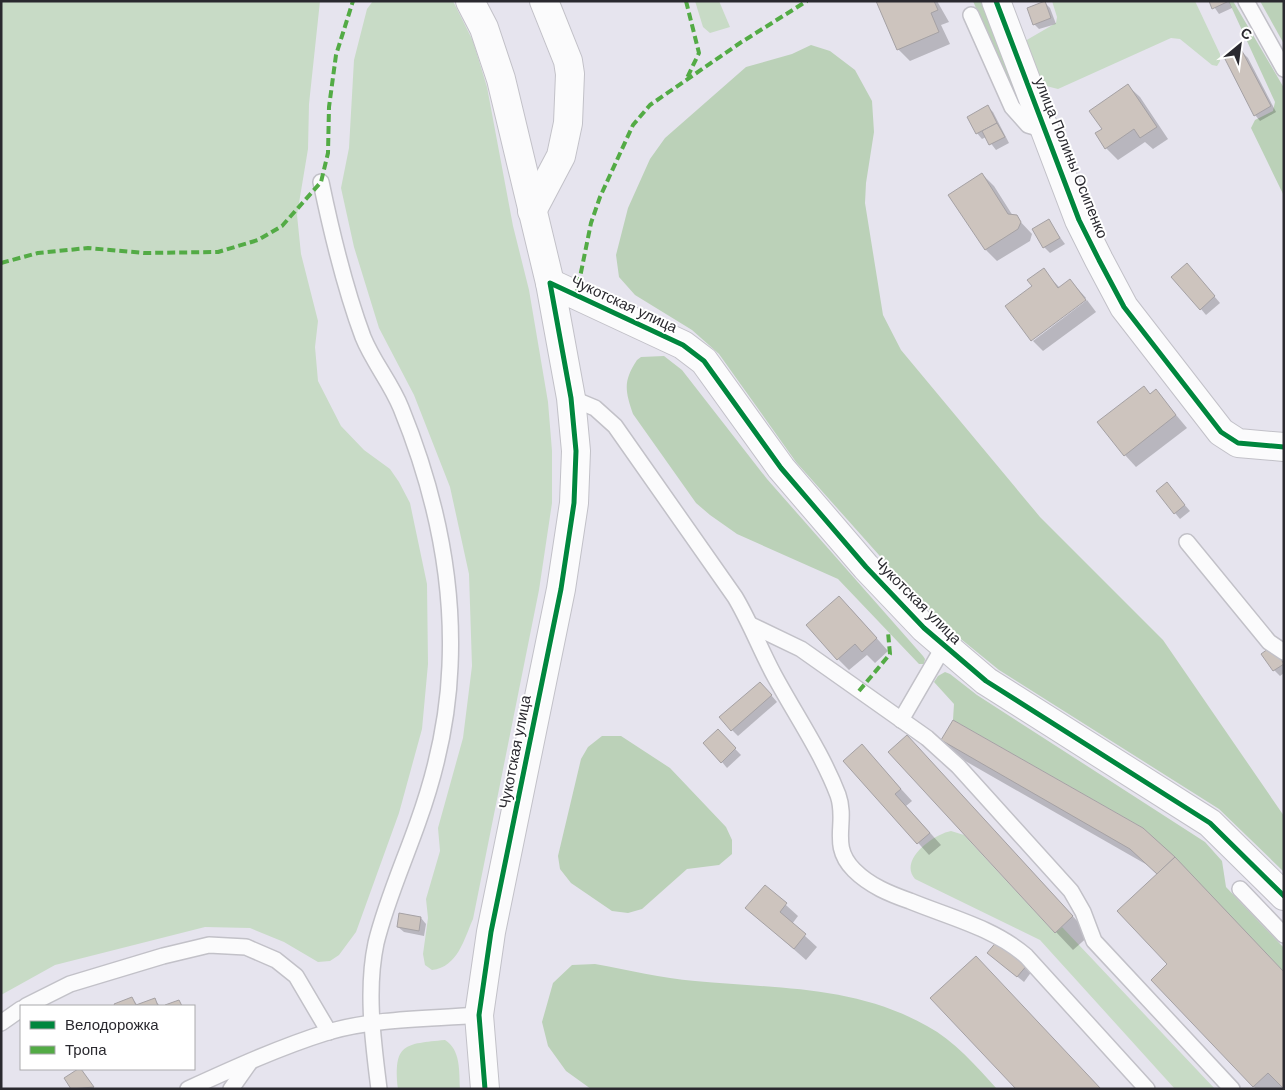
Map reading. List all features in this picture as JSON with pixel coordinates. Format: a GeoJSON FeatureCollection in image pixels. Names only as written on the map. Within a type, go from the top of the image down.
{"type":"FeatureCollection","features":[{"type":"Feature","properties":{"kind":"street"},"geometry":{"type":"LineString","coordinates":[[470,1],[484,28],[501,79],[550,283]]}},
{"type":"Feature","properties":{"kind":"street"},"geometry":{"type":"LineString","coordinates":[[532,211],[561,156],[568,123],[570,74],[568,61],[544,1]]}},
{"type":"Feature","properties":{"kind":"street","name":"улица Полины Осипенко"},"geometry":{"type":"LineString","coordinates":[[996,1],[1079,220],[1124,307],[1221,432],[1238,443],[1284,448]]}},
{"type":"Feature","properties":{"kind":"street","name":"Чукотская улица"},"geometry":{"type":"LineString","coordinates":[[485,1089],[479,1015],[491,932],[561,589],[574,503],[576,451],[571,398],[550,283]]}},
{"type":"Feature","properties":{"kind":"street","name":"Чукотская улица"},"geometry":{"type":"LineString","coordinates":[[550,283],[683,345],[704,361],[780,468],[872,574],[944,646],[986,681],[1210,823],[1284,896]]}},
{"type":"Feature","properties":{"kind":"lane"},"geometry":{"type":"LineString","coordinates":[[1246,1],[1284,68]]}},
{"type":"Feature","properties":{"kind":"lane"},"geometry":{"type":"LineString","coordinates":[[971,16],[1012,107],[1028,125],[1044,130]]}},
{"type":"Feature","properties":{"kind":"lane"},"geometry":{"type":"LineString","coordinates":[[321,182],[336,256],[364,339],[400,407],[432,498],[448,580],[450,666],[443,735],[418,822],[398,874],[376,943],[371,981],[379,1089]]}},
{"type":"Feature","properties":{"kind":"lane"},"geometry":{"type":"LineString","coordinates":[[571,398],[595,408],[615,426],[735,597],[751,625],[772,672],[833,784],[839,798],[841,813],[839,838],[842,854],[853,870],[883,891],[1013,944],[1147,1089]]}},
{"type":"Feature","properties":{"kind":"lane"},"geometry":{"type":"LineString","coordinates":[[1187,542],[1269,642],[1284,652]]}},
{"type":"Feature","properties":{"kind":"lane"},"geometry":{"type":"LineString","coordinates":[[751,625],[800,650],[927,738],[958,766],[1064,884],[1084,912],[1094,941],[1232,1089]]}},
{"type":"Feature","properties":{"kind":"lane"},"geometry":{"type":"LineString","coordinates":[[901,720],[944,646]]}},
{"type":"Feature","properties":{"kind":"lane"},"geometry":{"type":"LineString","coordinates":[[1240,889],[1284,935]]}},
{"type":"Feature","properties":{"kind":"lane"},"geometry":{"type":"LineString","coordinates":[[28,1005],[70,984],[162,956],[209,946],[246,947],[276,960],[296,976],[329,1032]]}},
{"type":"Feature","properties":{"kind":"lane"},"geometry":{"type":"LineString","coordinates":[[1,1023],[20,1011]]}},
{"type":"Feature","properties":{"kind":"lane"},"geometry":{"type":"LineString","coordinates":[[188,1089],[251,1061],[329,1032],[373,1023],[479,1015]]}},
{"type":"Feature","properties":{"kind":"lane"},"geometry":{"type":"LineString","coordinates":[[230,1089],[251,1061]]}},
{"type":"Feature","properties":{"kind":"green space"},"geometry":{"type":"Polygon","coordinates":[[[1,1],[320,1],[309,104],[308,149],[297,215],[301,254],[318,321],[315,347],[318,381],[341,426],[364,450],[390,469],[410,503],[427,584],[428,664],[422,729],[399,813],[356,932],[339,955],[330,961],[318,962],[284,942],[250,928],[205,927],[55,965],[1,995],[1,1]]]}},
{"type":"Feature","properties":{"kind":"green space"},"geometry":{"type":"Polygon","coordinates":[[[373,1],[453,1],[473,41],[487,87],[513,226],[529,290],[548,402],[552,451],[552,503],[539,590],[473,919],[463,943],[454,958],[441,968],[432,970],[425,965],[423,954],[428,918],[426,899],[440,851],[438,828],[463,738],[472,666],[469,574],[450,487],[414,395],[379,328],[354,247],[341,188],[349,148],[354,60],[367,9],[373,1]]]}},
{"type":"Feature","properties":{"kind":"green space"},"geometry":{"type":"Polygon","coordinates":[[[695,1],[719,1],[730,27],[710,33],[703,27],[695,1]]]}},
{"type":"Feature","properties":{"kind":"green space"},"geometry":{"type":"Polygon","coordinates":[[[973,1],[989,1],[1033,117],[1015,101],[973,1]]]}},
{"type":"Feature","properties":{"kind":"green space"},"geometry":{"type":"Polygon","coordinates":[[[1052,1],[1195,1],[1220,54],[1220,61],[1217,66],[1212,65],[1180,39],[1171,38],[1058,89],[1042,85],[1025,41],[1056,23],[1057,17],[1052,1]]]}},
{"type":"Feature","properties":{"kind":"green space"},"geometry":{"type":"Polygon","coordinates":[[[1233,1],[1284,88],[1284,196],[1251,128],[1255,120],[1273,111],[1275,102],[1229,2],[1233,1]]]}},
{"type":"Feature","properties":{"kind":"green space"},"geometry":{"type":"Polygon","coordinates":[[[1260,1],[1284,1],[1284,44],[1260,1]]]}},
{"type":"Feature","properties":{"kind":"green space"},"geometry":{"type":"Polygon","coordinates":[[[811,45],[830,51],[855,70],[872,101],[874,132],[866,183],[865,203],[883,315],[901,350],[1040,517],[1163,640],[1284,816],[1284,872],[1219,809],[999,670],[956,635],[920,601],[796,462],[719,354],[692,330],[635,295],[619,277],[616,255],[628,208],[650,159],[665,138],[746,67],[792,54],[811,45]]]}},
{"type":"Feature","properties":{"kind":"green space"},"geometry":{"type":"Polygon","coordinates":[[[664,356],[682,370],[767,479],[923,656],[925,659],[924,664],[919,664],[838,579],[737,534],[696,503],[633,414],[628,399],[627,380],[637,360],[641,357],[664,356]]]}},
{"type":"Feature","properties":{"kind":"green space"},"geometry":{"type":"Polygon","coordinates":[[[945,672],[977,695],[1205,842],[1222,861],[1226,887],[1284,948],[1284,972],[1143,828],[953,720],[954,704],[934,682],[938,676],[945,672]]]}},
{"type":"Feature","properties":{"kind":"green space"},"geometry":{"type":"Polygon","coordinates":[[[602,736],[621,736],[670,768],[726,827],[732,840],[732,854],[719,865],[687,869],[642,909],[628,913],[612,911],[571,883],[560,869],[558,856],[581,759],[588,747],[602,736]]]}},
{"type":"Feature","properties":{"kind":"green space"},"geometry":{"type":"Polygon","coordinates":[[[951,831],[964,835],[1055,933],[1062,927],[1215,1089],[1175,1089],[1040,940],[915,879],[911,872],[914,856],[928,842],[951,831]]]}},
{"type":"Feature","properties":{"kind":"green space"},"geometry":{"type":"Polygon","coordinates":[[[595,964],[683,980],[814,991],[871,1003],[899,1013],[937,1032],[965,1054],[997,1089],[591,1089],[566,1071],[548,1046],[542,1022],[553,983],[572,965],[595,964]]]}},
{"type":"Feature","properties":{"kind":"green space"},"geometry":{"type":"Polygon","coordinates":[[[445,1040],[457,1055],[460,1089],[398,1089],[397,1074],[400,1054],[411,1045],[445,1040]]]}},
{"type":"Feature","properties":{"kind":"building"},"geometry":{"type":"Polygon","coordinates":[[[876,1],[934,1],[938,10],[931,13],[939,32],[897,50],[876,1]]]}},
{"type":"Feature","properties":{"kind":"building"},"geometry":{"type":"Polygon","coordinates":[[[1045,1],[1051,18],[1033,25],[1027,8],[1045,1]]]}},
{"type":"Feature","properties":{"kind":"building"},"geometry":{"type":"Polygon","coordinates":[[[1209,1],[1227,1],[1227,2],[1212,9],[1209,1]]]}},
{"type":"Feature","properties":{"kind":"building"},"geometry":{"type":"Polygon","coordinates":[[[1242,51],[1271,106],[1254,116],[1225,59],[1242,51]]]}},
{"type":"Feature","properties":{"kind":"building"},"geometry":{"type":"Polygon","coordinates":[[[1128,84],[1157,127],[1140,138],[1134,129],[1105,149],[1095,133],[1102,129],[1089,111],[1128,84]]]}},
{"type":"Feature","properties":{"kind":"building"},"geometry":{"type":"Polygon","coordinates":[[[988,105],[997,123],[976,134],[967,117],[988,105]]]}},
{"type":"Feature","properties":{"kind":"building"},"geometry":{"type":"Polygon","coordinates":[[[997,123],[1005,137],[989,145],[982,131],[997,123]]]}},
{"type":"Feature","properties":{"kind":"building"},"geometry":{"type":"Polygon","coordinates":[[[982,173],[1008,214],[1017,215],[1021,222],[1018,229],[985,250],[948,195],[982,173]]]}},
{"type":"Feature","properties":{"kind":"building"},"geometry":{"type":"Polygon","coordinates":[[[1049,219],[1060,238],[1043,248],[1032,229],[1049,219]]]}},
{"type":"Feature","properties":{"kind":"building"},"geometry":{"type":"Polygon","coordinates":[[[1187,263],[1215,296],[1200,310],[1171,277],[1187,263]]]}},
{"type":"Feature","properties":{"kind":"building"},"geometry":{"type":"Polygon","coordinates":[[[1044,268],[1058,288],[1070,279],[1086,300],[1031,341],[1005,306],[1032,286],[1027,280],[1044,268]]]}},
{"type":"Feature","properties":{"kind":"building"},"geometry":{"type":"Polygon","coordinates":[[[1144,386],[1150,394],[1156,389],[1176,415],[1124,456],[1097,422],[1144,386]]]}},
{"type":"Feature","properties":{"kind":"building"},"geometry":{"type":"Polygon","coordinates":[[[1167,482],[1185,505],[1174,514],[1156,491],[1167,482]]]}},
{"type":"Feature","properties":{"kind":"building"},"geometry":{"type":"Polygon","coordinates":[[[839,596],[877,638],[862,652],[855,644],[837,660],[806,625],[839,596]]]}},
{"type":"Feature","properties":{"kind":"building"},"geometry":{"type":"Polygon","coordinates":[[[1272,646],[1284,664],[1273,671],[1261,654],[1272,646]]]}},
{"type":"Feature","properties":{"kind":"building"},"geometry":{"type":"Polygon","coordinates":[[[760,682],[772,695],[731,731],[719,717],[760,682]]]}},
{"type":"Feature","properties":{"kind":"building"},"geometry":{"type":"Polygon","coordinates":[[[953,720],[1143,828],[1175,857],[1157,874],[1130,849],[941,740],[953,720]]]}},
{"type":"Feature","properties":{"kind":"building"},"geometry":{"type":"Polygon","coordinates":[[[718,729],[736,748],[721,763],[703,743],[718,729]]]}},
{"type":"Feature","properties":{"kind":"building"},"geometry":{"type":"Polygon","coordinates":[[[907,735],[1073,916],[1055,933],[888,752],[907,735]]]}},
{"type":"Feature","properties":{"kind":"building"},"geometry":{"type":"Polygon","coordinates":[[[862,744],[901,789],[895,794],[930,833],[917,844],[843,761],[862,744]]]}},
{"type":"Feature","properties":{"kind":"building"},"geometry":{"type":"Polygon","coordinates":[[[1175,857],[1284,972],[1284,1089],[1268,1073],[1253,1087],[1151,980],[1167,964],[1117,911],[1175,857]]]}},
{"type":"Feature","properties":{"kind":"building"},"geometry":{"type":"Polygon","coordinates":[[[765,885],[787,903],[780,912],[806,934],[794,949],[745,908],[765,885]]]}},
{"type":"Feature","properties":{"kind":"building"},"geometry":{"type":"Polygon","coordinates":[[[399,913],[421,917],[419,931],[397,927],[399,913]]]}},
{"type":"Feature","properties":{"kind":"building"},"geometry":{"type":"Polygon","coordinates":[[[998,940],[1028,964],[1017,977],[987,953],[998,940]]]}},
{"type":"Feature","properties":{"kind":"building"},"geometry":{"type":"Polygon","coordinates":[[[976,956],[1101,1089],[1016,1089],[930,998],[976,956]]]}},
{"type":"Feature","properties":{"kind":"building"},"geometry":{"type":"Polygon","coordinates":[[[132,997],[136,1005],[114,1005],[132,997]]]}},
{"type":"Feature","properties":{"kind":"building"},"geometry":{"type":"Polygon","coordinates":[[[155,998],[158,1005],[136,1005],[155,998]]]}},
{"type":"Feature","properties":{"kind":"building"},"geometry":{"type":"Polygon","coordinates":[[[179,1000],[182,1005],[165,1005],[179,1000]]]}},
{"type":"Feature","properties":{"kind":"building"},"geometry":{"type":"Polygon","coordinates":[[[76,1070],[82,1070],[94,1087],[71,1089],[64,1078],[76,1070]]]}},
{"type":"Feature","properties":{"kind":"marked path"},"geometry":{"type":"LineString","coordinates":[[1,263],[38,253],[88,248],[144,253],[218,252],[258,240],[282,226],[321,182],[328,153],[329,107],[336,55],[353,1]]}},
{"type":"Feature","properties":{"kind":"marked path"},"geometry":{"type":"LineString","coordinates":[[686,1],[699,53],[686,80]]}},
{"type":"Feature","properties":{"kind":"marked path"},"geometry":{"type":"LineString","coordinates":[[576,297],[591,223],[600,197],[633,125],[650,105],[740,43],[807,1]]}},
{"type":"Feature","properties":{"kind":"marked path"},"geometry":{"type":"LineString","coordinates":[[859,691],[890,654],[888,632]]}},
{"type":"Feature","properties":{"kind":"cycle path"},"geometry":{"type":"LineString","coordinates":[[996,1],[1079,220],[1124,307],[1221,432],[1238,443],[1284,447]]}},
{"type":"Feature","properties":{"kind":"cycle path"},"geometry":{"type":"LineString","coordinates":[[485,1089],[479,1015],[491,932],[561,589],[574,503],[576,451],[571,398],[550,283],[683,345],[704,361],[781,468],[866,567],[924,628],[986,681],[1210,823],[1284,896]]}}]}
